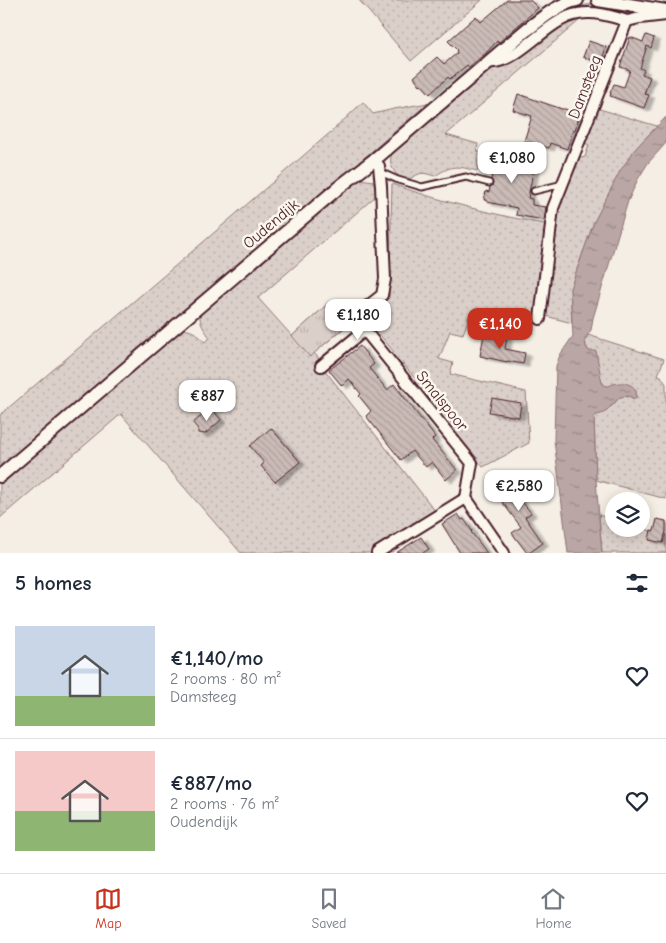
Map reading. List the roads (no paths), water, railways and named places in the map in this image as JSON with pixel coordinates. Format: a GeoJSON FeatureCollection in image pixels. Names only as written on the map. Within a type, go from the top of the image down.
{"type":"FeatureCollection","features":[{"type":"Feature","properties":{"kind":"street"},"geometry":{"type":"LineString","coordinates":[[598,0],[666,13]]}},
{"type":"Feature","properties":{"kind":"street","name":"Oudendijk"},"geometry":{"type":"LineString","coordinates":[[0,476],[525,31],[571,1]]}},
{"type":"Feature","properties":{"kind":"street"},"geometry":{"type":"LineString","coordinates":[[489,62],[501,62],[562,19],[576,14],[606,14],[627,21],[666,13]]}},
{"type":"Feature","properties":{"kind":"street","name":"Damsteeg"},"geometry":{"type":"LineString","coordinates":[[540,319],[554,208],[627,21]]}},
{"type":"Feature","properties":{"kind":"street","name":"Smalspoor"},"geometry":{"type":"LineString","coordinates":[[374,160],[379,166],[380,172],[385,279],[382,296],[354,317],[472,463],[466,498]]}},
{"type":"Feature","properties":{"kind":"street"},"geometry":{"type":"LineString","coordinates":[[321,366],[365,330]]}},
{"type":"Feature","properties":{"kind":"street"},"geometry":{"type":"LineString","coordinates":[[377,553],[466,498],[504,553]]}},
{"type":"Feature","properties":{"kind":"lane"},"geometry":{"type":"LineString","coordinates":[[380,172],[422,187],[466,177],[489,183]]}},
{"type":"Feature","properties":{"kind":"lane"},"geometry":{"type":"LineString","coordinates":[[534,191],[563,184]]}},
{"type":"Feature","properties":{"kind":"water"},"geometry":{"type":"Polygon","coordinates":[[[666,117],[666,143],[648,163],[628,201],[591,330],[585,339],[586,347],[589,351],[596,351],[602,383],[606,386],[619,383],[629,384],[633,386],[636,394],[635,399],[629,396],[620,397],[604,413],[594,416],[596,480],[602,553],[568,553],[554,440],[556,366],[560,355],[573,336],[570,289],[594,222],[620,171],[636,148],[666,117]]]}}]}
